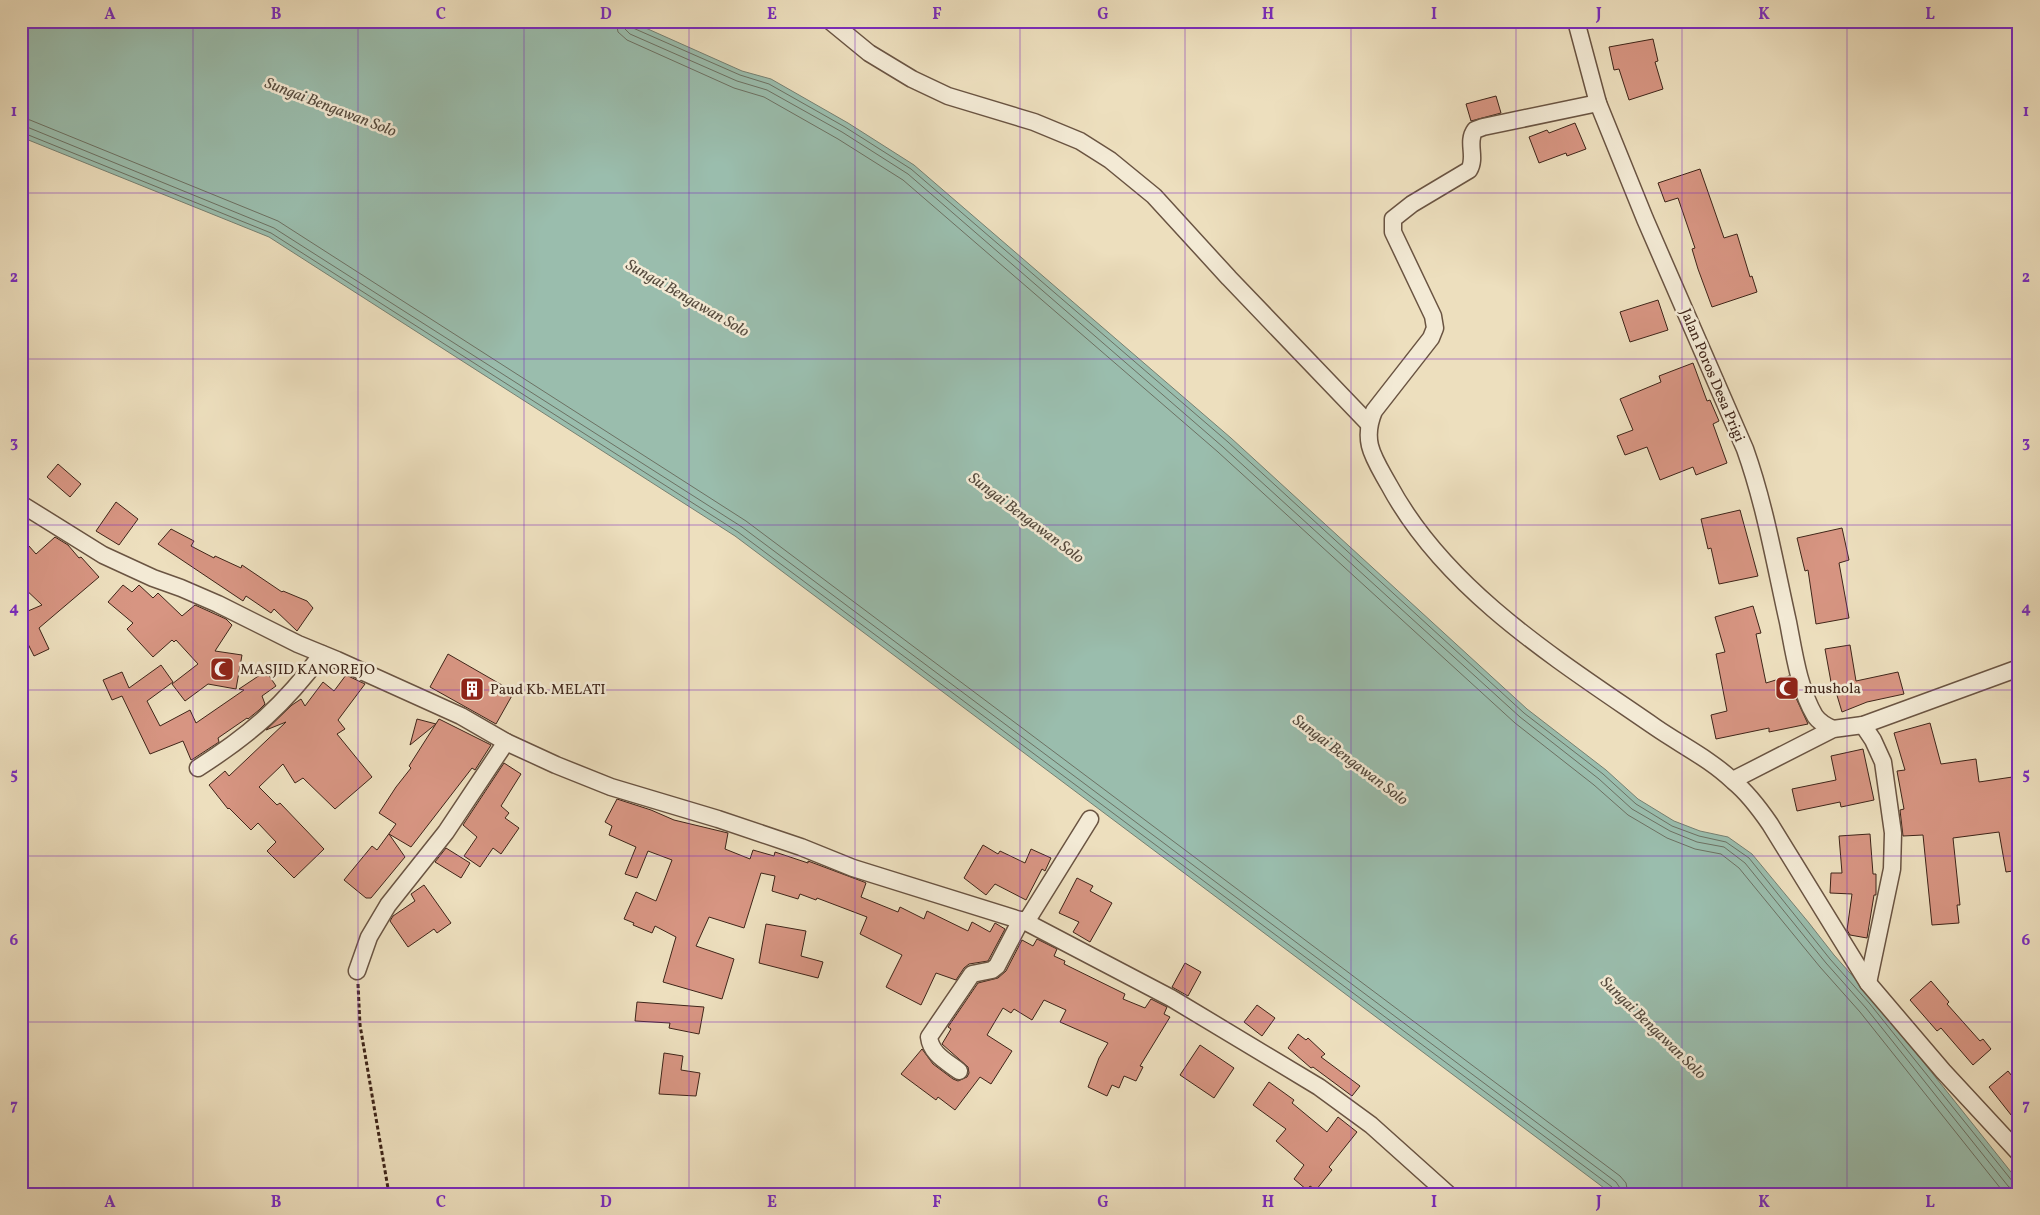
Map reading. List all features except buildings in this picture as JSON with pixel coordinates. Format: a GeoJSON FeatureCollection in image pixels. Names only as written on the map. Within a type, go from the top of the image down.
{"type":"FeatureCollection","features":[{"type":"Feature","properties":{"kind":"street"},"geometry":{"type":"LineString","coordinates":[[830,21],[869,53],[912,79],[948,96],[1034,122],[1080,141],[1110,160],[1154,196],[1369,424]]}},
{"type":"Feature","properties":{"kind":"street","name":"Jalan Poros Desa Prigi"},"geometry":{"type":"LineString","coordinates":[[1576,21],[1598,103],[1645,220],[1745,449],[1759,487],[1798,670],[1810,705],[1816,718],[1824,726],[1833,729]]}},
{"type":"Feature","properties":{"kind":"street"},"geometry":{"type":"LineString","coordinates":[[1598,103],[1475,130],[1471,140],[1472,165],[1468,170],[1412,204],[1393,219],[1393,232],[1433,316],[1435,328],[1425,345],[1374,411],[1369,424],[1367,440],[1373,455],[1399,504],[1430,546],[1472,590],[1563,662],[1733,780],[1754,802],[1770,824],[1868,983],[1943,1071],[2019,1153]]}},
{"type":"Feature","properties":{"kind":"street"},"geometry":{"type":"LineString","coordinates":[[21,504],[103,555],[153,578],[218,604],[298,644],[461,716],[506,742],[556,765],[611,787],[718,819],[801,847],[853,868],[1024,921],[1171,998],[1319,1087],[1371,1125],[1448,1194]]}},
{"type":"Feature","properties":{"kind":"street"},"geometry":{"type":"LineString","coordinates":[[198,768],[235,744],[270,714],[299,685],[322,654]]}},
{"type":"Feature","properties":{"kind":"street"},"geometry":{"type":"LineString","coordinates":[[1733,780],[1833,729],[1863,725],[2019,668]]}},
{"type":"Feature","properties":{"kind":"street"},"geometry":{"type":"LineString","coordinates":[[1863,725],[1874,740],[1883,762],[1892,832],[1892,869],[1868,983]]}},
{"type":"Feature","properties":{"kind":"street"},"geometry":{"type":"LineString","coordinates":[[357,971],[369,937],[388,905],[446,832],[506,742]]}},
{"type":"Feature","properties":{"kind":"street"},"geometry":{"type":"LineString","coordinates":[[959,1071],[936,1053],[929,1037],[972,974],[992,970],[997,966],[1090,819]]}},
{"type":"Feature","properties":{"kind":"path"},"geometry":{"type":"LineString","coordinates":[[357,971],[360,1025],[389,1194]]}},
{"type":"Feature","properties":{"kind":"water","name":"Sungai Bengawan Solo"},"geometry":{"type":"Polygon","coordinates":[[[21,21],[630,21],[742,71],[771,79],[848,123],[914,165],[1231,438],[1527,709],[1606,770],[1638,799],[1674,821],[1700,831],[1728,837],[1752,854],[1834,955],[1874,1000],[2019,1182],[2019,1194],[1612,1194],[735,536],[269,237],[21,137],[21,21]]]}},
{"type":"Feature","properties":{"kind":"place","name":"MASJID KANOREJO"},"geometry":{"type":"Point","coordinates":[222,669]}},
{"type":"Feature","properties":{"kind":"place","name":"mushola"},"geometry":{"type":"Point","coordinates":[1787,688]}},
{"type":"Feature","properties":{"kind":"place","name":"Paud Kb. MELATI"},"geometry":{"type":"Point","coordinates":[472,689]}}]}
